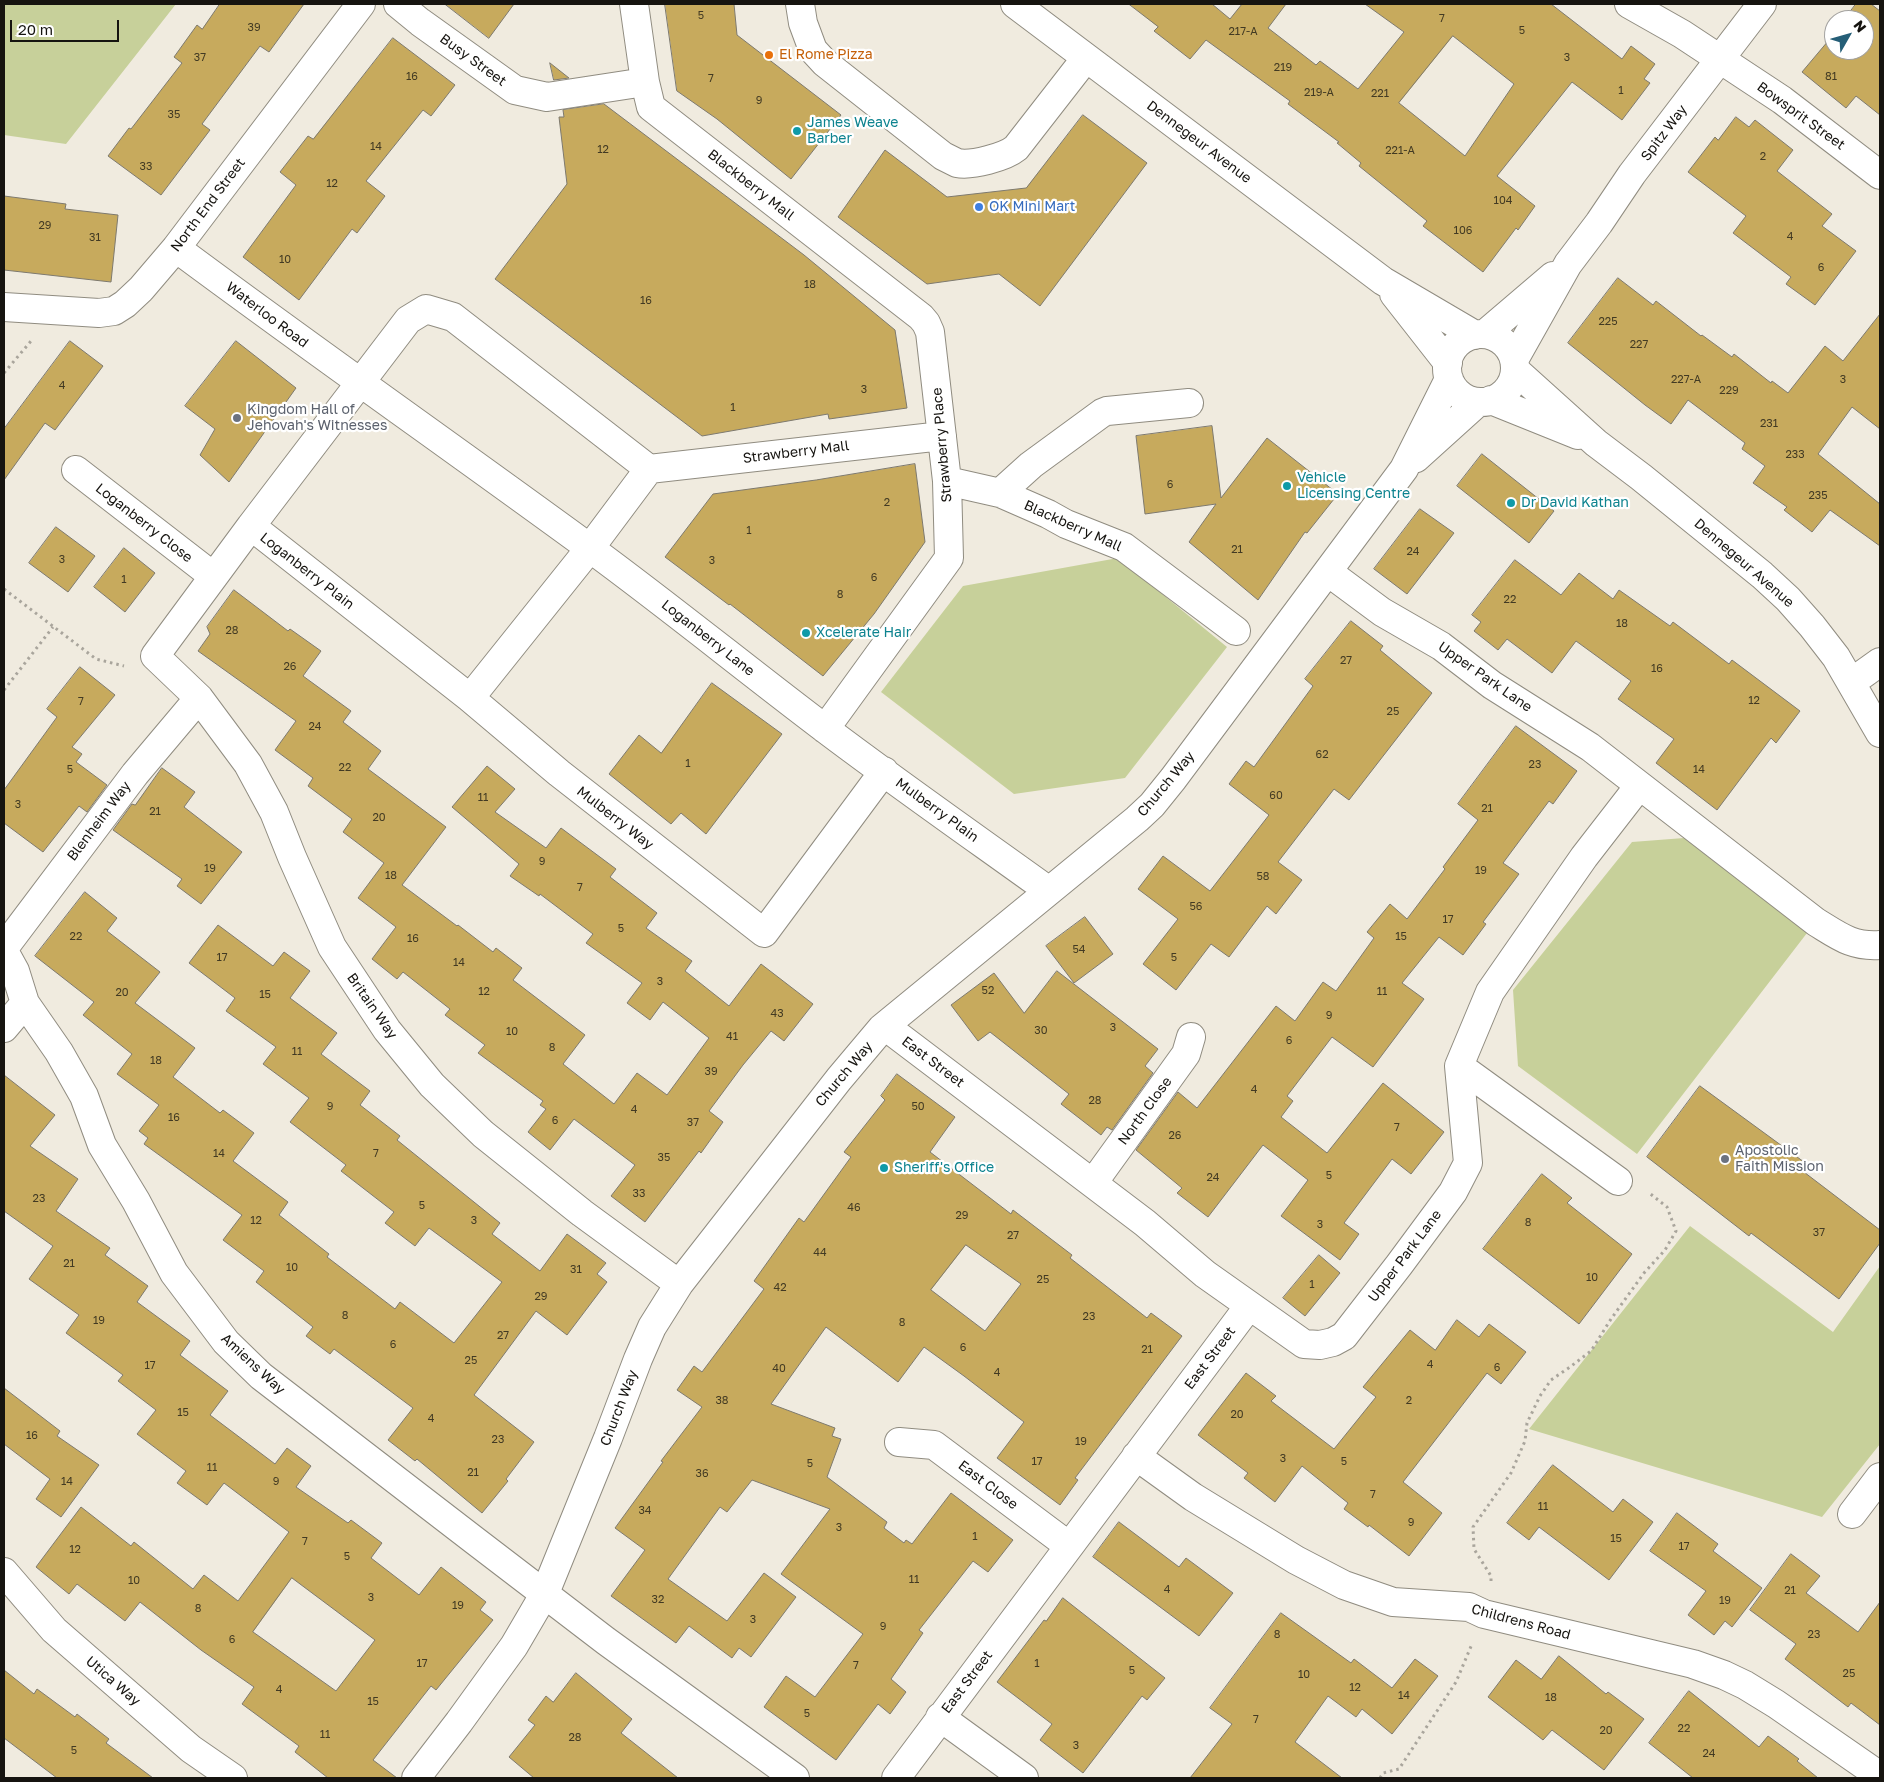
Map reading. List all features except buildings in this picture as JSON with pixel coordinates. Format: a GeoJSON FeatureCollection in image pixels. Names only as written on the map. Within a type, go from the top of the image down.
{"type":"FeatureCollection","features":[{"type":"Feature","properties":{"kind":"street","name":"North End Street"},"geometry":{"type":"LineString","coordinates":[[4,307],[99,313],[114,311],[126,304],[176,248],[361,4]]}},
{"type":"Feature","properties":{"kind":"street","name":"Busy Street"},"geometry":{"type":"LineString","coordinates":[[398,4],[515,90],[547,97],[645,82]]}},
{"type":"Feature","properties":{"kind":"street","name":"Blackberry Mall"},"geometry":{"type":"LineString","coordinates":[[634,4],[645,82],[651,107],[921,317],[930,332]]}},
{"type":"Feature","properties":{"kind":"street"},"geometry":{"type":"LineString","coordinates":[[800,4],[803,23],[813,50],[825,62],[943,156],[958,163],[985,161],[1009,154],[1016,148],[1086,58]]}},
{"type":"Feature","properties":{"kind":"street","name":"Dennegeur Avenue"},"geometry":{"type":"LineString","coordinates":[[1015,4],[1384,281],[1480,335]]}},
{"type":"Feature","properties":{"kind":"street","name":"Bowsprit Street"},"geometry":{"type":"LineString","coordinates":[[1629,4],[1682,34],[1782,100],[1880,175]]}},
{"type":"Feature","properties":{"kind":"street","name":"Spitz Way"},"geometry":{"type":"LineString","coordinates":[[1514,365],[1568,264],[1599,223],[1632,174],[1762,4]]}},
{"type":"Feature","properties":{"kind":"street","name":"Waterloo Road"},"geometry":{"type":"LineString","coordinates":[[176,248],[590,548]]}},
{"type":"Feature","properties":{"kind":"street","name":"Spitz Way"},"geometry":{"type":"LineString","coordinates":[[1480,335],[1568,264]]}},
{"type":"Feature","properties":{"kind":"street","name":"Dennegeur Avenue"},"geometry":{"type":"LineString","coordinates":[[1384,281],[1448,371]]}},
{"type":"Feature","properties":{"kind":"street","name":"Loganberry Plain"},"geometry":{"type":"LineString","coordinates":[[470,698],[251,526],[360,381],[408,320],[426,309],[454,317],[649,469]]}},
{"type":"Feature","properties":{"kind":"street","name":"Strawberry Place"},"geometry":{"type":"LineString","coordinates":[[825,729],[949,558],[947,481],[930,332]]}},
{"type":"Feature","properties":{"kind":"street"},"geometry":{"type":"LineString","coordinates":[[1480,335],[1495,337],[1504,343],[1510,351],[1514,365],[1513,378],[1505,392],[1485,401],[1468,400],[1460,395],[1448,371],[1452,350],[1462,340],[1480,335]]}},
{"type":"Feature","properties":{"kind":"street","name":"Dennegeur Avenue"},"geometry":{"type":"LineString","coordinates":[[1514,365],[1596,443],[1709,532],[1788,599],[1836,657],[1880,733]]}},
{"type":"Feature","properties":{"kind":"street","name":"Church Way"},"geometry":{"type":"LineString","coordinates":[[416,1778],[514,1646],[545,1593],[645,1343],[652,1327],[680,1284],[839,1079],[885,1026],[1152,804],[1174,779],[1404,469],[1448,371]]}},
{"type":"Feature","properties":{"kind":"street","name":"Dennegeur Avenue"},"geometry":{"type":"LineString","coordinates":[[1485,401],[1596,443]]}},
{"type":"Feature","properties":{"kind":"street","name":"Church Way"},"geometry":{"type":"LineString","coordinates":[[1404,469],[1485,401]]}},
{"type":"Feature","properties":{"kind":"street"},"geometry":{"type":"LineString","coordinates":[[1000,494],[1032,465],[1102,413],[1189,402]]}},
{"type":"Feature","properties":{"kind":"street","name":"Strawberry Mall"},"geometry":{"type":"LineString","coordinates":[[649,469],[942,436]]}},
{"type":"Feature","properties":{"kind":"street"},"geometry":{"type":"LineString","coordinates":[[470,698],[590,548],[649,469]]}},
{"type":"Feature","properties":{"kind":"street","name":"Loganberry Close"},"geometry":{"type":"LineString","coordinates":[[76,470],[213,576]]}},
{"type":"Feature","properties":{"kind":"street","name":"Blackberry Mall"},"geometry":{"type":"LineString","coordinates":[[947,481],[1000,494],[1048,514],[1066,524],[1124,547],[1236,631]]}},
{"type":"Feature","properties":{"kind":"street"},"geometry":{"type":"LineString","coordinates":[[154,656],[251,526]]}},
{"type":"Feature","properties":{"kind":"street","name":"Loganberry Lane"},"geometry":{"type":"LineString","coordinates":[[590,548],[672,609],[825,729]]}},
{"type":"Feature","properties":{"kind":"street","name":"Upper Park Lane"},"geometry":{"type":"LineString","coordinates":[[1328,572],[1382,612],[1441,646],[1492,685],[1590,747],[1816,922],[1840,937],[1859,945],[1880,945]]}},
{"type":"Feature","properties":{"kind":"street","name":"Britain Way"},"geometry":{"type":"LineString","coordinates":[[154,656],[199,698],[248,764],[265,793],[332,948],[392,1037],[432,1085],[483,1134],[582,1213],[680,1284]]}},
{"type":"Feature","properties":{"kind":"street"},"geometry":{"type":"LineString","coordinates":[[1852,682],[1880,662]]}},
{"type":"Feature","properties":{"kind":"street","name":"Blenheim Way"},"geometry":{"type":"LineString","coordinates":[[4,949],[135,774],[199,698]]}},
{"type":"Feature","properties":{"kind":"street","name":"Mulberry Way"},"geometry":{"type":"LineString","coordinates":[[470,698],[559,773],[764,933],[884,772]]}},
{"type":"Feature","properties":{"kind":"street","name":"Mulberry Plain"},"geometry":{"type":"LineString","coordinates":[[825,729],[1049,891]]}},
{"type":"Feature","properties":{"kind":"street","name":"Upper Park Lane"},"geometry":{"type":"LineString","coordinates":[[1249,1306],[1304,1344],[1320,1345],[1333,1342],[1344,1336],[1400,1266],[1453,1192],[1468,1163],[1459,1066],[1490,992],[1584,857],[1639,786]]}},
{"type":"Feature","properties":{"kind":"street","name":"Amiens Way"},"geometry":{"type":"LineString","coordinates":[[4,949],[15,971],[25,1003],[59,1052],[80,1089],[102,1145],[136,1201],[174,1272],[226,1342],[269,1382],[545,1593]]}},
{"type":"Feature","properties":{"kind":"street"},"geometry":{"type":"LineString","coordinates":[[4,1028],[25,1003]]}},
{"type":"Feature","properties":{"kind":"street","name":"East Street"},"geometry":{"type":"LineString","coordinates":[[885,1026],[1145,1223],[1205,1274],[1249,1306],[896,1778]]}},
{"type":"Feature","properties":{"kind":"street","name":"North Close"},"geometry":{"type":"LineString","coordinates":[[1092,1183],[1186,1054],[1191,1037]]}},
{"type":"Feature","properties":{"kind":"street"},"geometry":{"type":"LineString","coordinates":[[1459,1066],[1618,1180]]}},
{"type":"Feature","properties":{"kind":"street","name":"East Close"},"geometry":{"type":"LineString","coordinates":[[899,1442],[934,1445],[1069,1546]]}},
{"type":"Feature","properties":{"kind":"street","name":"Childrens Road"},"geometry":{"type":"LineString","coordinates":[[1136,1456],[1192,1497],[1296,1560],[1344,1585],[1393,1602],[1469,1607],[1484,1614],[1693,1664],[1724,1675],[1776,1704],[1880,1776]]}},
{"type":"Feature","properties":{"kind":"street"},"geometry":{"type":"LineString","coordinates":[[1852,1514],[1880,1477]]}},
{"type":"Feature","properties":{"kind":"street","name":"Utica Way"},"geometry":{"type":"LineString","coordinates":[[4,1572],[54,1630],[191,1748],[233,1778]]}},
{"type":"Feature","properties":{"kind":"street"},"geometry":{"type":"LineString","coordinates":[[545,1593],[606,1641],[795,1778]]}},
{"type":"Feature","properties":{"kind":"street"},"geometry":{"type":"LineString","coordinates":[[940,1717],[1024,1778]]}},
{"type":"Feature","properties":{"kind":"path"},"geometry":{"type":"LineString","coordinates":[[4,589],[96,659],[127,667],[154,656]]}},
{"type":"Feature","properties":{"kind":"path"},"geometry":{"type":"LineString","coordinates":[[4,690],[53,627]]}},
{"type":"Feature","properties":{"kind":"path"},"geometry":{"type":"LineString","coordinates":[[1380,1778],[1383,1773],[1400,1769],[1456,1682],[1470,1651],[1490,1593],[1491,1576],[1474,1549],[1473,1526],[1511,1473],[1525,1441],[1527,1423],[1540,1396],[1551,1380],[1591,1352],[1611,1319],[1644,1273],[1665,1250],[1676,1231],[1667,1207],[1640,1186],[1618,1180]]}},
{"type":"Feature","properties":{"kind":"green space"},"geometry":{"type":"Polygon","coordinates":[[[4,4],[176,4],[66,144],[4,135],[4,4]]]}},
{"type":"Feature","properties":{"kind":"green space"},"geometry":{"type":"Polygon","coordinates":[[[1118,558],[1227,647],[1125,778],[1014,794],[881,692],[963,586],[1118,558]]]}},
{"type":"Feature","properties":{"kind":"green space"},"geometry":{"type":"Polygon","coordinates":[[[1684,838],[1807,933],[1637,1154],[1518,1066],[1513,990],[1632,842],[1684,838]]]}},
{"type":"Feature","properties":{"kind":"green space"},"geometry":{"type":"Polygon","coordinates":[[[1690,1226],[1833,1332],[1880,1266],[1880,1444],[1822,1517],[1529,1429],[1690,1226]]]}},
{"type":"Feature","properties":{"kind":"place","name":"El Rome Pizza"},"geometry":{"type":"Point","coordinates":[769,55]}},
{"type":"Feature","properties":{"kind":"place","name":"James Weave Barber"},"geometry":{"type":"Point","coordinates":[797,131]}},
{"type":"Feature","properties":{"kind":"place","name":"OK Mini Mart"},"geometry":{"type":"Point","coordinates":[979,207]}},
{"type":"Feature","properties":{"kind":"place","name":"Kingdom Hall of Jehovah's Witnesses"},"geometry":{"type":"Point","coordinates":[237,418]}},
{"type":"Feature","properties":{"kind":"place","name":"Vehicle Licensing Centre"},"geometry":{"type":"Point","coordinates":[1287,486]}},
{"type":"Feature","properties":{"kind":"place","name":"Dr David Kathan"},"geometry":{"type":"Point","coordinates":[1511,503]}},
{"type":"Feature","properties":{"kind":"place","name":"Xcelerate Hair"},"geometry":{"type":"Point","coordinates":[806,633]}},
{"type":"Feature","properties":{"kind":"place","name":"Apostolic Faith Mission"},"geometry":{"type":"Point","coordinates":[1725,1159]}},
{"type":"Feature","properties":{"kind":"place","name":"Sheriff's Office"},"geometry":{"type":"Point","coordinates":[884,1168]}}]}
